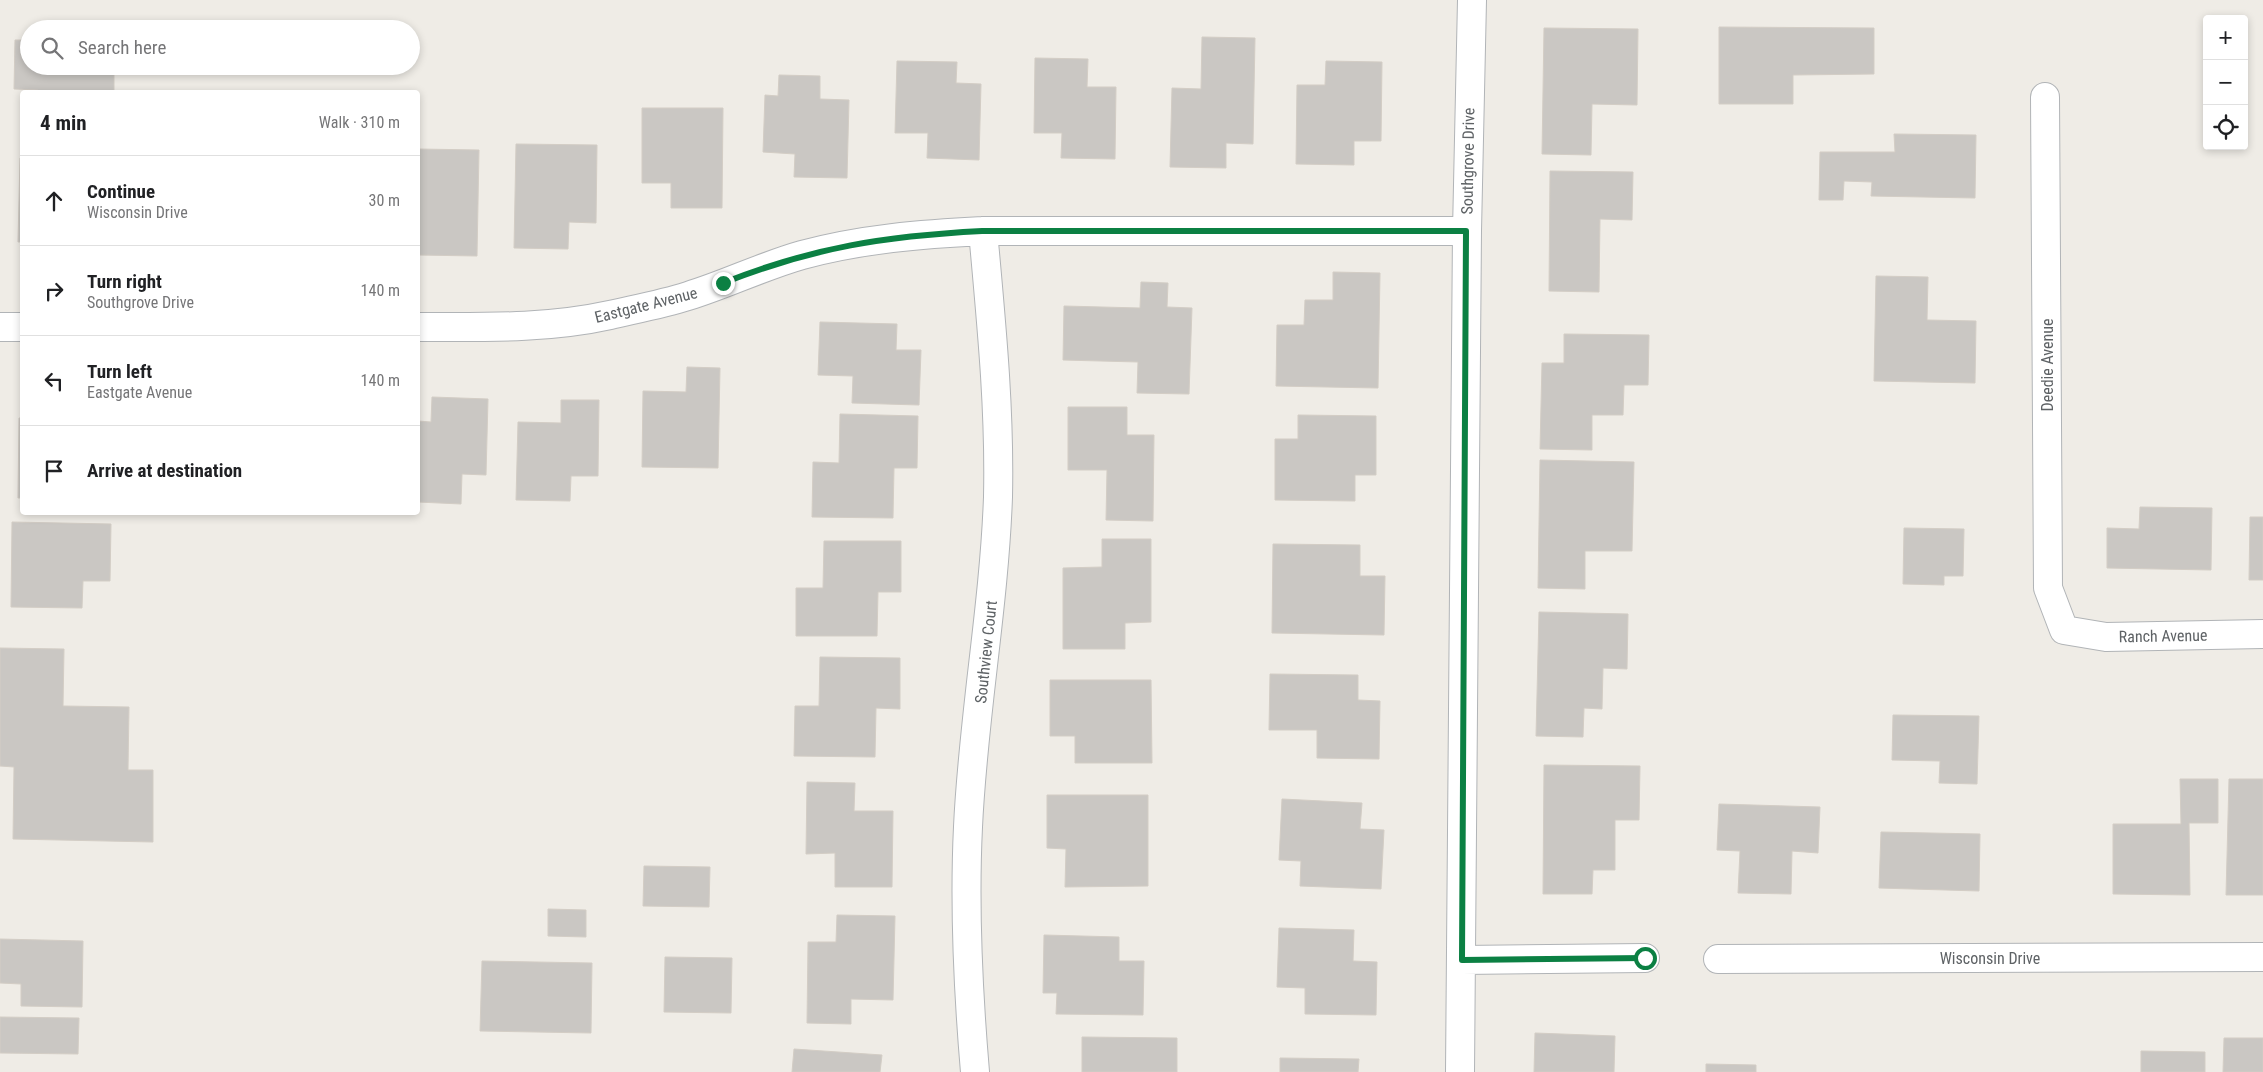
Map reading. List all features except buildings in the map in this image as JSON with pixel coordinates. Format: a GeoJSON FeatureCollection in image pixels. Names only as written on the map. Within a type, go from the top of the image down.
{"type":"FeatureCollection","features":[{"type":"Feature","properties":{"kind":"street","name":"Southgrove Drive"},"geometry":{"type":"LineString","coordinates":[[1460,1072],[1466,231],[1472,0]]}},
{"type":"Feature","properties":{"kind":"street","name":"Deedie Avenue"},"geometry":{"type":"LineString","coordinates":[[2045,97],[2048,588],[2064,630]]}},
{"type":"Feature","properties":{"kind":"street","name":"Eastgate Avenue"},"geometry":{"type":"LineString","coordinates":[[420,327],[525,325],[568,322],[608,316],[688,296],[764,267],[844,245],[887,238],[982,231],[1466,231]]}},
{"type":"Feature","properties":{"kind":"street","name":"Southview Court"},"geometry":{"type":"LineString","coordinates":[[975,1072],[966,935],[968,825],[992,592],[998,496],[998,442],[993,343],[982,231]]}},
{"type":"Feature","properties":{"kind":"street"},"geometry":{"type":"LineString","coordinates":[[0,327],[20,327]]}},
{"type":"Feature","properties":{"kind":"street","name":"Ranch Avenue"},"geometry":{"type":"LineString","coordinates":[[2064,630],[2106,637],[2263,634]]}},
{"type":"Feature","properties":{"kind":"street","name":"Wisconsin Drive"},"geometry":{"type":"LineString","coordinates":[[1718,959],[2263,957]]}},
{"type":"Feature","properties":{"kind":"street"},"geometry":{"type":"LineString","coordinates":[[1462,960],[1645,958]]}},
{"type":"Feature","properties":{"kind":"route"},"geometry":{"type":"LineString","coordinates":[[723,283],[764,267],[844,245],[887,238],[932,234],[982,231],[1466,231],[1462,960],[1645,958]]}}]}
